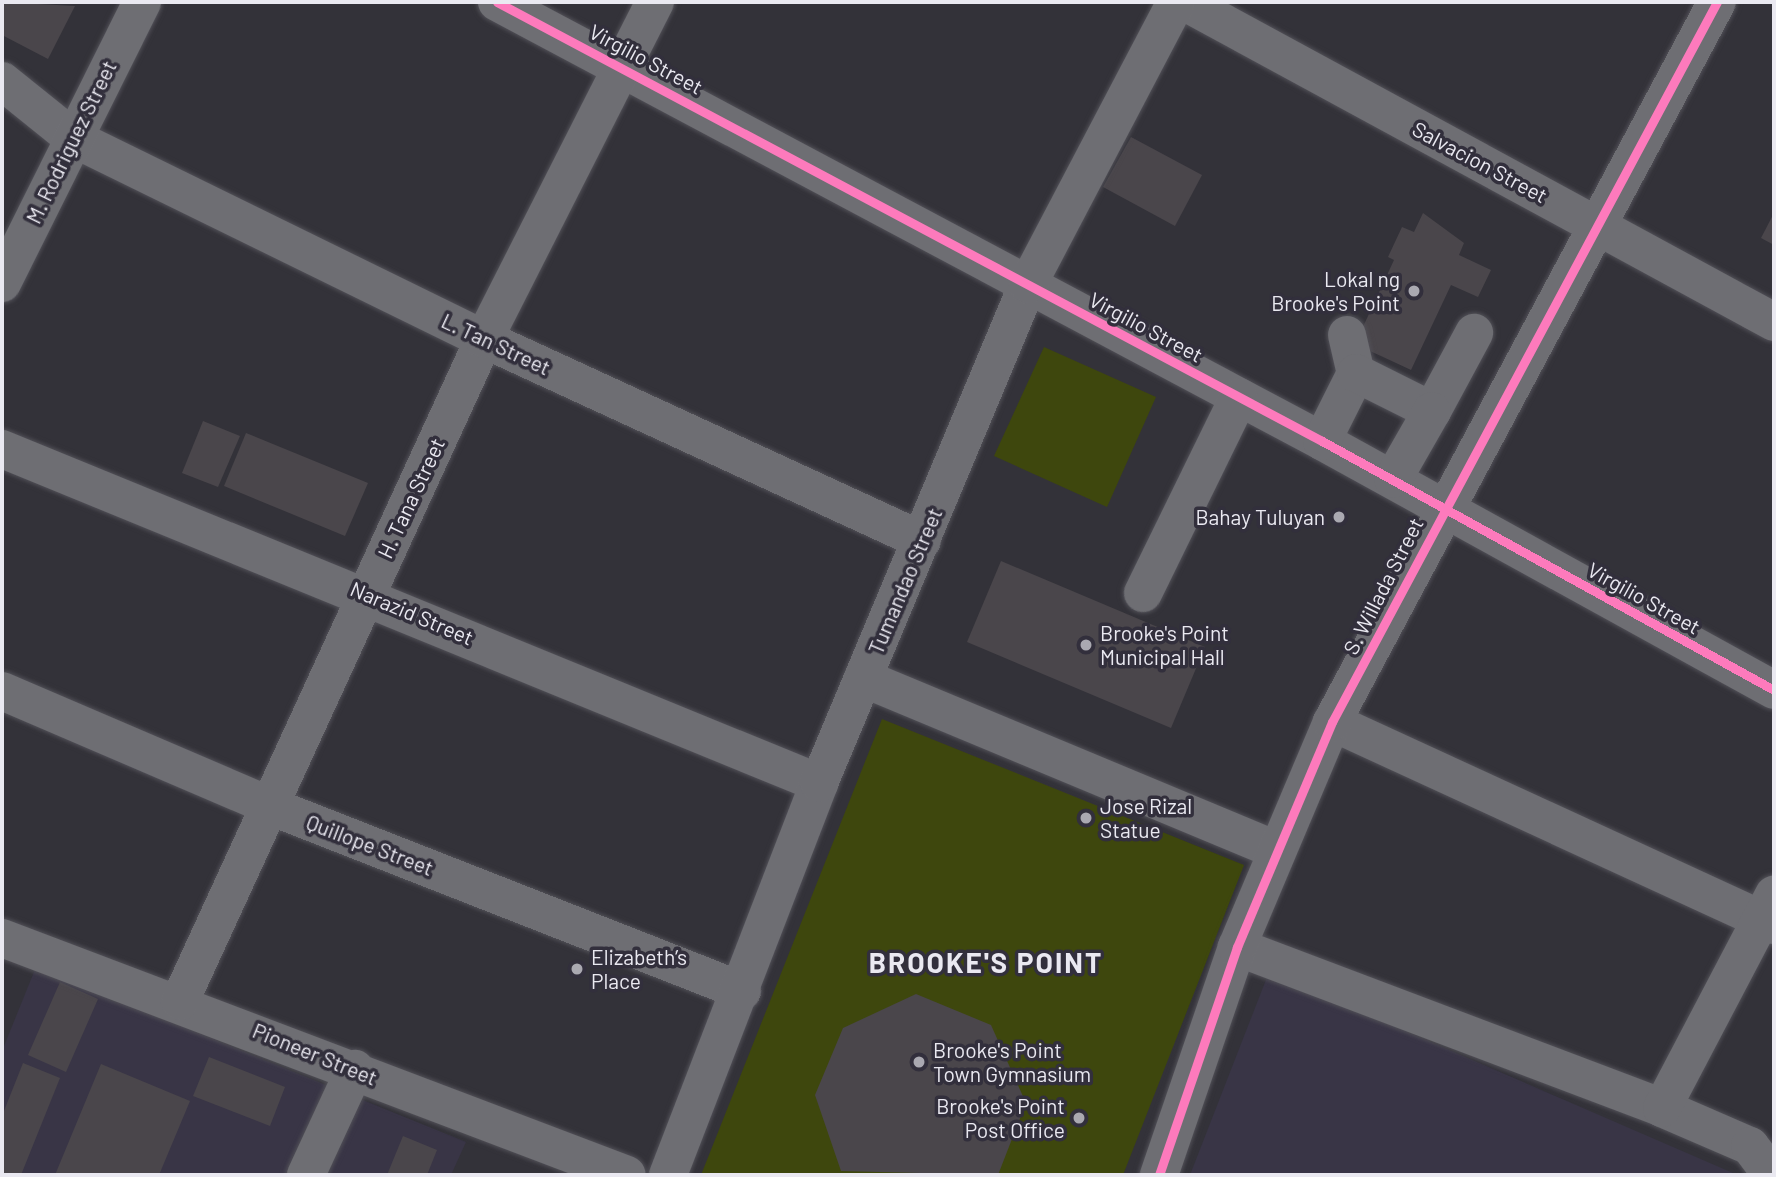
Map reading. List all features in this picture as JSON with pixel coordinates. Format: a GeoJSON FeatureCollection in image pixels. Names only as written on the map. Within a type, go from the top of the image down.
{"type":"FeatureCollection","features":[{"type":"Feature","properties":{"kind":"street","name":"M. Rodriguez Street"},"geometry":{"type":"LineString","coordinates":[[2,283],[142,2]]}},
{"type":"Feature","properties":{"kind":"street","name":"Virgilio Street"},"geometry":{"type":"LineString","coordinates":[[497,2],[622,65],[1393,479],[1774,690]]}},
{"type":"Feature","properties":{"kind":"street","name":"H. Tana Street"},"geometry":{"type":"LineString","coordinates":[[180,1001],[484,339],[655,2]]}},
{"type":"Feature","properties":{"kind":"street","name":"Tumandao Street"},"geometry":{"type":"LineString","coordinates":[[668,1175],[742,991],[819,783],[1028,284],[1176,2]]}},
{"type":"Feature","properties":{"kind":"street","name":"Salvacion Street"},"geometry":{"type":"LineString","coordinates":[[1185,2],[1774,322]]}},
{"type":"Feature","properties":{"kind":"street","name":"S. Willada Street"},"geometry":{"type":"LineString","coordinates":[[1159,1175],[1237,947],[1332,722],[1444,507],[1717,2]]}},
{"type":"Feature","properties":{"kind":"street","name":"L. Tan Street"},"geometry":{"type":"LineString","coordinates":[[2,81],[73,138],[484,339],[922,540]]}},
{"type":"Feature","properties":{"kind":"street"},"geometry":{"type":"LineString","coordinates":[[1393,479],[1474,333]]}},
{"type":"Feature","properties":{"kind":"street"},"geometry":{"type":"LineString","coordinates":[[1322,441],[1356,373],[1347,335]]}},
{"type":"Feature","properties":{"kind":"street"},"geometry":{"type":"LineString","coordinates":[[1356,373],[1432,411]]}},
{"type":"Feature","properties":{"kind":"street"},"geometry":{"type":"LineString","coordinates":[[1143,593],[1239,397]]}},
{"type":"Feature","properties":{"kind":"street","name":"Narazid Street"},"geometry":{"type":"LineString","coordinates":[[2,449],[368,594],[819,783]]}},
{"type":"Feature","properties":{"kind":"street"},"geometry":{"type":"LineString","coordinates":[[863,678],[1277,850]]}},
{"type":"Feature","properties":{"kind":"street","name":"Quillope Street"},"geometry":{"type":"LineString","coordinates":[[2,691],[270,806],[742,991]]}},
{"type":"Feature","properties":{"kind":"street"},"geometry":{"type":"LineString","coordinates":[[1332,722],[1770,913],[1662,1108]]}},
{"type":"Feature","properties":{"kind":"street","name":"Pioneer Street"},"geometry":{"type":"LineString","coordinates":[[4,945],[180,1001],[627,1175]]}},
{"type":"Feature","properties":{"kind":"street"},"geometry":{"type":"LineString","coordinates":[[1237,947],[1662,1108],[1750,1146],[1772,1175]]}},
{"type":"Feature","properties":{"kind":"street"},"geometry":{"type":"LineString","coordinates":[[306,1175],[355,1069]]}},
{"type":"Feature","properties":{"kind":"shaded area"},"geometry":{"type":"Polygon","coordinates":[[[36,967],[466,1142],[451,1175],[2,1175],[2,1051],[36,967]]]}},
{"type":"Feature","properties":{"kind":"shaded area"},"geometry":{"type":"Polygon","coordinates":[[[1269,972],[1733,1173],[1190,1175],[1269,972]]]}},
{"type":"Feature","properties":{"kind":"green space"},"geometry":{"type":"Polygon","coordinates":[[[1044,347],[1156,397],[1107,507],[994,456],[1044,347]]]}},
{"type":"Feature","properties":{"kind":"green space"},"geometry":{"type":"Polygon","coordinates":[[[882,719],[1244,865],[1123,1175],[701,1175],[882,719]]]}},
{"type":"Feature","properties":{"kind":"building"},"geometry":{"type":"Polygon","coordinates":[[[2,2],[75,6],[48,59],[2,35],[2,2]]]}},
{"type":"Feature","properties":{"kind":"building"},"geometry":{"type":"Polygon","coordinates":[[[1131,137],[1202,175],[1175,226],[1103,187],[1131,137]]]}},
{"type":"Feature","properties":{"kind":"building","name":"Lokal ng Brooke's Point"},"geometry":{"type":"Polygon","coordinates":[[[1423,213],[1464,243],[1459,255],[1491,270],[1478,297],[1451,285],[1411,370],[1355,344],[1394,260],[1388,257],[1402,227],[1414,232],[1423,213]]]}},
{"type":"Feature","properties":{"kind":"building"},"geometry":{"type":"Polygon","coordinates":[[[1774,213],[1774,245],[1761,238],[1774,213]]]}},
{"type":"Feature","properties":{"kind":"building"},"geometry":{"type":"Polygon","coordinates":[[[203,421],[240,436],[218,487],[182,473],[203,421]]]}},
{"type":"Feature","properties":{"kind":"building"},"geometry":{"type":"Polygon","coordinates":[[[246,433],[368,483],[345,536],[224,486],[246,433]]]}},
{"type":"Feature","properties":{"kind":"building","name":"Brooke's Point Municipal Hall"},"geometry":{"type":"Polygon","coordinates":[[[1001,561],[1205,647],[1171,728],[967,642],[1001,561]]]}},
{"type":"Feature","properties":{"kind":"building"},"geometry":{"type":"Polygon","coordinates":[[[60,982],[98,999],[66,1072],[28,1055],[60,982]]]}},
{"type":"Feature","properties":{"kind":"building","name":"Brooke's Point Town Gymnasium"},"geometry":{"type":"Polygon","coordinates":[[[916,994],[991,1025],[1026,1103],[998,1175],[841,1171],[815,1095],[843,1028],[916,994]]]}},
{"type":"Feature","properties":{"kind":"building"},"geometry":{"type":"Polygon","coordinates":[[[209,1057],[285,1087],[270,1126],[193,1096],[209,1057]]]}},
{"type":"Feature","properties":{"kind":"building"},"geometry":{"type":"Polygon","coordinates":[[[23,1063],[60,1078],[21,1175],[2,1175],[2,1116],[23,1063]]]}},
{"type":"Feature","properties":{"kind":"building"},"geometry":{"type":"Polygon","coordinates":[[[101,1064],[190,1101],[159,1175],[55,1175],[101,1064]]]}},
{"type":"Feature","properties":{"kind":"building"},"geometry":{"type":"Polygon","coordinates":[[[403,1136],[437,1150],[427,1175],[387,1175],[403,1136]]]}},
{"type":"Feature","properties":{"kind":"cycle path"},"geometry":{"type":"LineString","coordinates":[[497,2],[1322,441],[1774,690]]}},
{"type":"Feature","properties":{"kind":"cycle path"},"geometry":{"type":"LineString","coordinates":[[1159,1175],[1237,947],[1332,722],[1717,2]]}},
{"type":"Feature","properties":{"kind":"place","name":"Lokal ng Brooke's Point"},"geometry":{"type":"Point","coordinates":[1414,291]}},
{"type":"Feature","properties":{"kind":"place","name":"Bahay Tuluyan"},"geometry":{"type":"Point","coordinates":[1339,517]}},
{"type":"Feature","properties":{"kind":"place","name":"Brooke's Point Municipal Hall"},"geometry":{"type":"Point","coordinates":[1086,645]}},
{"type":"Feature","properties":{"kind":"place","name":"Jose Rizal Statue"},"geometry":{"type":"Point","coordinates":[1086,818]}},
{"type":"Feature","properties":{"kind":"place","name":"Elizabeth’s Place"},"geometry":{"type":"Point","coordinates":[577,969]}},
{"type":"Feature","properties":{"kind":"place","name":"Brooke's Point Town Gymnasium"},"geometry":{"type":"Point","coordinates":[919,1062]}},
{"type":"Feature","properties":{"kind":"place","name":"Brooke's Point Post Office"},"geometry":{"type":"Point","coordinates":[1079,1118]}},
{"type":"Feature","properties":{"kind":"district","name":"BROOKE'S POINT"},"geometry":{"type":"Point","coordinates":[986,962]}}]}
